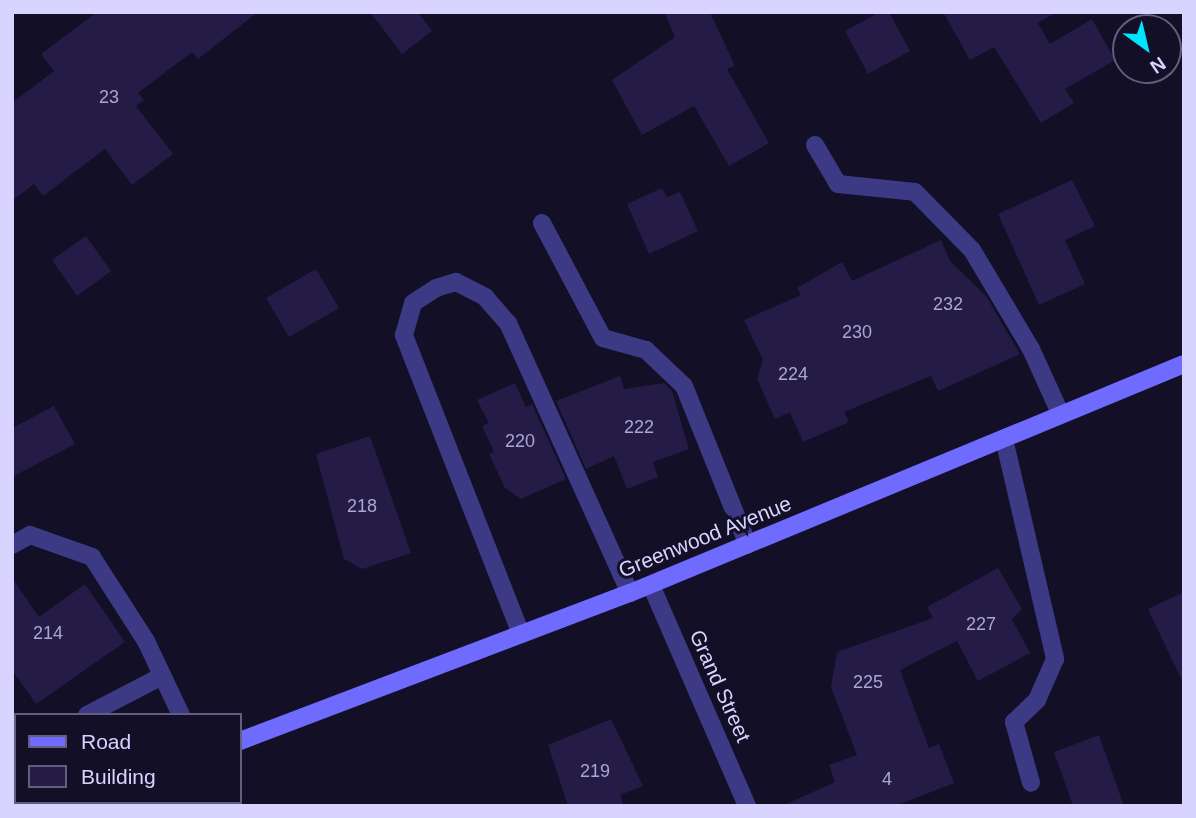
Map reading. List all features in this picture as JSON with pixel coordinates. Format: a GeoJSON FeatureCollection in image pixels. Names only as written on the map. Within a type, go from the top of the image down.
{"type":"FeatureCollection","features":[{"type":"Feature","properties":{"kind":"main road","name":"Greenwood Avenue"},"geometry":{"type":"LineString","coordinates":[[242,740],[650,585],[1184,364]]}},
{"type":"Feature","properties":{"kind":"street"},"geometry":{"type":"LineString","coordinates":[[815,145],[838,184],[915,191],[972,250],[1031,349],[1060,415]]}},
{"type":"Feature","properties":{"kind":"street"},"geometry":{"type":"LineString","coordinates":[[542,223],[603,338],[646,350],[684,386],[748,545]]}},
{"type":"Feature","properties":{"kind":"street"},"geometry":{"type":"LineString","coordinates":[[521,634],[404,335],[413,303],[436,288],[456,282],[485,297],[508,323],[629,593]]}},
{"type":"Feature","properties":{"kind":"street"},"geometry":{"type":"LineString","coordinates":[[1004,439],[1055,659],[1037,700],[1014,722],[1031,783]]}},
{"type":"Feature","properties":{"kind":"street"},"geometry":{"type":"LineString","coordinates":[[12,545],[30,536],[92,557],[162,676],[180,713]]}},
{"type":"Feature","properties":{"kind":"street","name":"Grand Street"},"geometry":{"type":"LineString","coordinates":[[650,585],[747,806]]}},
{"type":"Feature","properties":{"kind":"street"},"geometry":{"type":"LineString","coordinates":[[91,713],[162,676]]}},
{"type":"Feature","properties":{"kind":"building"},"geometry":{"type":"Polygon","coordinates":[[[97,12],[258,12],[198,59],[192,52],[138,93],[144,100],[136,106],[173,154],[132,185],[105,149],[43,196],[34,184],[12,201],[12,103],[54,71],[41,54],[97,12]]]}},
{"type":"Feature","properties":{"kind":"building"},"geometry":{"type":"Polygon","coordinates":[[[370,12],[418,12],[432,31],[402,54],[370,12]]]}},
{"type":"Feature","properties":{"kind":"building"},"geometry":{"type":"Polygon","coordinates":[[[664,12],[710,12],[735,66],[727,69],[769,143],[729,166],[694,106],[642,135],[612,80],[675,37],[664,12]]]}},
{"type":"Feature","properties":{"kind":"building"},"geometry":{"type":"Polygon","coordinates":[[[880,12],[889,12],[910,51],[868,74],[845,31],[880,12]]]}},
{"type":"Feature","properties":{"kind":"building"},"geometry":{"type":"Polygon","coordinates":[[[943,12],[1057,12],[1038,23],[1050,44],[1092,19],[1112,55],[1112,62],[1065,89],[1074,103],[1041,123],[994,47],[970,60],[943,12]]]}},
{"type":"Feature","properties":{"kind":"building"},"geometry":{"type":"Polygon","coordinates":[[[1072,180],[1095,226],[1065,240],[1085,284],[1039,305],[998,214],[1072,180]]]}},
{"type":"Feature","properties":{"kind":"building"},"geometry":{"type":"Polygon","coordinates":[[[662,188],[667,197],[680,192],[698,231],[649,254],[627,204],[662,188]]]}},
{"type":"Feature","properties":{"kind":"building"},"geometry":{"type":"Polygon","coordinates":[[[86,236],[111,271],[77,296],[52,260],[86,236]]]}},
{"type":"Feature","properties":{"kind":"building"},"geometry":{"type":"Polygon","coordinates":[[[941,240],[950,261],[986,296],[1020,354],[938,391],[931,376],[844,412],[849,422],[803,442],[790,412],[775,419],[757,379],[763,360],[744,320],[801,295],[797,288],[842,262],[852,281],[941,240]]]}},
{"type":"Feature","properties":{"kind":"building"},"geometry":{"type":"Polygon","coordinates":[[[316,269],[339,308],[289,337],[266,298],[316,269]]]}},
{"type":"Feature","properties":{"kind":"building"},"geometry":{"type":"Polygon","coordinates":[[[620,376],[624,389],[664,383],[672,391],[689,449],[653,462],[658,477],[627,489],[614,456],[586,469],[556,401],[620,376]]]}},
{"type":"Feature","properties":{"kind":"building"},"geometry":{"type":"Polygon","coordinates":[[[515,383],[526,407],[532,404],[566,479],[521,499],[505,488],[489,454],[494,452],[482,426],[489,423],[477,400],[515,383]]]}},
{"type":"Feature","properties":{"kind":"building"},"geometry":{"type":"Polygon","coordinates":[[[54,406],[75,444],[12,477],[12,428],[54,406]]]}},
{"type":"Feature","properties":{"kind":"building"},"geometry":{"type":"Polygon","coordinates":[[[370,436],[411,553],[362,569],[344,559],[316,454],[370,436]]]}},
{"type":"Feature","properties":{"kind":"building"},"geometry":{"type":"Polygon","coordinates":[[[998,568],[1022,609],[1012,619],[1030,653],[978,681],[957,641],[900,670],[929,748],[939,744],[954,783],[895,806],[782,806],[835,782],[829,765],[857,755],[831,687],[837,652],[933,618],[927,607],[998,568]]]}},
{"type":"Feature","properties":{"kind":"building"},"geometry":{"type":"Polygon","coordinates":[[[12,578],[39,617],[85,584],[125,642],[36,704],[12,670],[12,578]]]}},
{"type":"Feature","properties":{"kind":"building"},"geometry":{"type":"Polygon","coordinates":[[[1184,592],[1184,685],[1148,609],[1184,592]]]}},
{"type":"Feature","properties":{"kind":"building"},"geometry":{"type":"Polygon","coordinates":[[[611,719],[643,786],[620,795],[624,806],[568,806],[548,745],[611,719]]]}},
{"type":"Feature","properties":{"kind":"building"},"geometry":{"type":"Polygon","coordinates":[[[1099,735],[1124,806],[1073,806],[1054,752],[1099,735]]]}}]}
